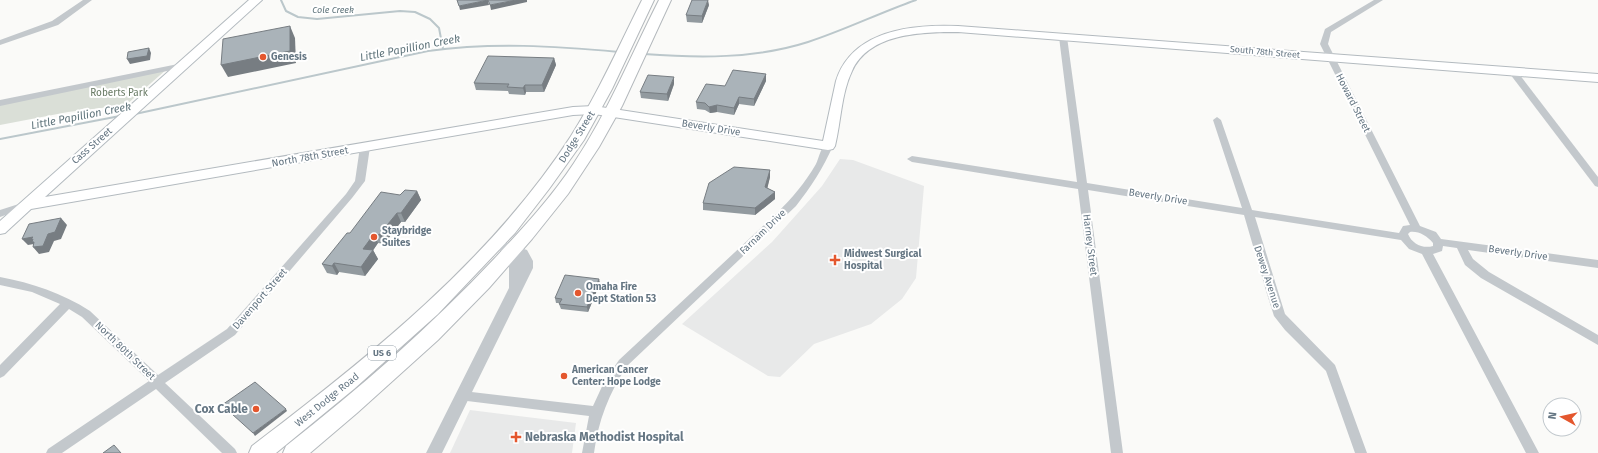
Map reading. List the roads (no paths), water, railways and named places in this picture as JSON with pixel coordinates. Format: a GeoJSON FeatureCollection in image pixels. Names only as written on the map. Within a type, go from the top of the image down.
{"type":"FeatureCollection","features":[{"type":"Feature","properties":{"kind":"highway","name":"Dodge Street"},"geometry":{"type":"LineString","coordinates":[[494,244],[550,178],[577,139],[594,110],[648,0]]}},
{"type":"Feature","properties":{"kind":"highway","name":"Dodge Street"},"geometry":{"type":"LineString","coordinates":[[513,250],[571,179],[593,145],[611,113],[665,0]]}},
{"type":"Feature","properties":{"kind":"highway","name":"West Dodge Road"},"geometry":{"type":"LineString","coordinates":[[260,453],[336,393],[390,347],[459,281],[494,244]]}},
{"type":"Feature","properties":{"kind":"highway","name":"West Dodge Road"},"geometry":{"type":"LineString","coordinates":[[294,453],[358,400],[419,346],[463,304],[513,250]]}},
{"type":"Feature","properties":{"kind":"main road","name":"Cass Street"},"geometry":{"type":"LineString","coordinates":[[0,229],[256,0]]}},
{"type":"Feature","properties":{"kind":"main road","name":"South 78th Street"},"geometry":{"type":"LineString","coordinates":[[933,28],[1598,78]]}},
{"type":"Feature","properties":{"kind":"main road","name":"Farnam Drive"},"geometry":{"type":"LineString","coordinates":[[828,146],[844,75],[852,60],[869,46],[884,38],[911,31],[933,28]]}},
{"type":"Feature","properties":{"kind":"main road","name":"Beverly Drive"},"geometry":{"type":"LineString","coordinates":[[594,110],[828,146]]}},
{"type":"Feature","properties":{"kind":"main road","name":"North 78th Street"},"geometry":{"type":"LineString","coordinates":[[27,205],[556,113],[594,110]]}},
{"type":"Feature","properties":{"kind":"street"},"geometry":{"type":"LineString","coordinates":[[0,43],[51,24],[88,0]]}},
{"type":"Feature","properties":{"kind":"street","name":"Howard Street"},"geometry":{"type":"LineString","coordinates":[[1379,0],[1328,31],[1324,44],[1416,228]]}},
{"type":"Feature","properties":{"kind":"street","name":"Harney Street"},"geometry":{"type":"LineString","coordinates":[[1063,37],[1117,453]]}},
{"type":"Feature","properties":{"kind":"street"},"geometry":{"type":"LineString","coordinates":[[0,102],[183,65]]}},
{"type":"Feature","properties":{"kind":"street"},"geometry":{"type":"LineString","coordinates":[[1513,72],[1598,184]]}},
{"type":"Feature","properties":{"kind":"street","name":"Dewey Avenue"},"geometry":{"type":"LineString","coordinates":[[1217,120],[1248,211],[1272,294],[1280,316],[1289,327],[1331,368],[1361,453]]}},
{"type":"Feature","properties":{"kind":"street","name":"Farnam Drive"},"geometry":{"type":"LineString","coordinates":[[588,453],[596,412],[610,383],[623,363],[762,234],[804,191],[818,170],[828,146]]}},
{"type":"Feature","properties":{"kind":"street","name":"Davenport Street"},"geometry":{"type":"LineString","coordinates":[[52,453],[224,337],[244,319],[349,196],[360,181],[365,147]]}},
{"type":"Feature","properties":{"kind":"street","name":"Beverly Drive"},"geometry":{"type":"LineString","coordinates":[[912,159],[1248,211],[1404,237]]}},
{"type":"Feature","properties":{"kind":"street"},"geometry":{"type":"LineString","coordinates":[[0,208],[27,205]]}},
{"type":"Feature","properties":{"kind":"street"},"geometry":{"type":"LineString","coordinates":[[0,214],[27,205]]}},
{"type":"Feature","properties":{"kind":"street"},"geometry":{"type":"LineString","coordinates":[[1416,228],[1432,234],[1438,242],[1438,248],[1435,250],[1426,251],[1415,247],[1404,237],[1405,231],[1416,228]]}},
{"type":"Feature","properties":{"kind":"street","name":"Beverly Drive"},"geometry":{"type":"LineString","coordinates":[[1438,242],[1598,264]]}},
{"type":"Feature","properties":{"kind":"street"},"geometry":{"type":"LineString","coordinates":[[434,453],[514,291],[516,272],[513,250],[494,244]]}},
{"type":"Feature","properties":{"kind":"street"},"geometry":{"type":"LineString","coordinates":[[1460,245],[1469,262],[1485,275],[1598,340]]}},
{"type":"Feature","properties":{"kind":"street"},"geometry":{"type":"LineString","coordinates":[[1426,251],[1533,453]]}},
{"type":"Feature","properties":{"kind":"street","name":"North 80th Street"},"geometry":{"type":"LineString","coordinates":[[0,281],[39,290],[68,303],[89,317],[231,453]]}},
{"type":"Feature","properties":{"kind":"street"},"geometry":{"type":"LineString","coordinates":[[0,373],[68,303]]}},
{"type":"Feature","properties":{"kind":"street"},"geometry":{"type":"LineString","coordinates":[[463,396],[596,412]]}},
{"type":"Feature","properties":{"kind":"waterway","name":"Cole Creek"},"geometry":{"type":"LineString","coordinates":[[281,0],[286,11],[298,17],[317,19],[400,11],[415,12],[430,19],[439,28],[443,49]]}},
{"type":"Feature","properties":{"kind":"waterway","name":"Little Papillion Creek"},"geometry":{"type":"LineString","coordinates":[[644,54],[726,56],[768,52],[808,42],[916,0]]}},
{"type":"Feature","properties":{"kind":"waterway","name":"Little Papillion Creek"},"geometry":{"type":"LineString","coordinates":[[135,114],[428,51],[452,48],[524,46],[619,52]]}},
{"type":"Feature","properties":{"kind":"waterway","name":"Little Papillion Creek"},"geometry":{"type":"LineString","coordinates":[[0,139],[120,116]]}},
{"type":"Feature","properties":{"kind":"place","name":"Genesis"},"geometry":{"type":"Point","coordinates":[263,57]}},
{"type":"Feature","properties":{"kind":"place","name":"Staybridge Suites"},"geometry":{"type":"Point","coordinates":[374,237]}},
{"type":"Feature","properties":{"kind":"place","name":"Midwest Surgical Hospital"},"geometry":{"type":"Point","coordinates":[835,260]}},
{"type":"Feature","properties":{"kind":"place","name":"Omaha Fire Dept Station 53"},"geometry":{"type":"Point","coordinates":[578,293]}},
{"type":"Feature","properties":{"kind":"place","name":"American Cancer Center: Hope Lodge"},"geometry":{"type":"Point","coordinates":[564,376]}},
{"type":"Feature","properties":{"kind":"place","name":"Cox Cable"},"geometry":{"type":"Point","coordinates":[256,409]}},
{"type":"Feature","properties":{"kind":"place","name":"Nebraska Methodist Hospital"},"geometry":{"type":"Point","coordinates":[516,437]}},
{"type":"Feature","properties":{"kind":"park label","name":"Roberts Park"},"geometry":{"type":"Point","coordinates":[119,93]}}]}
